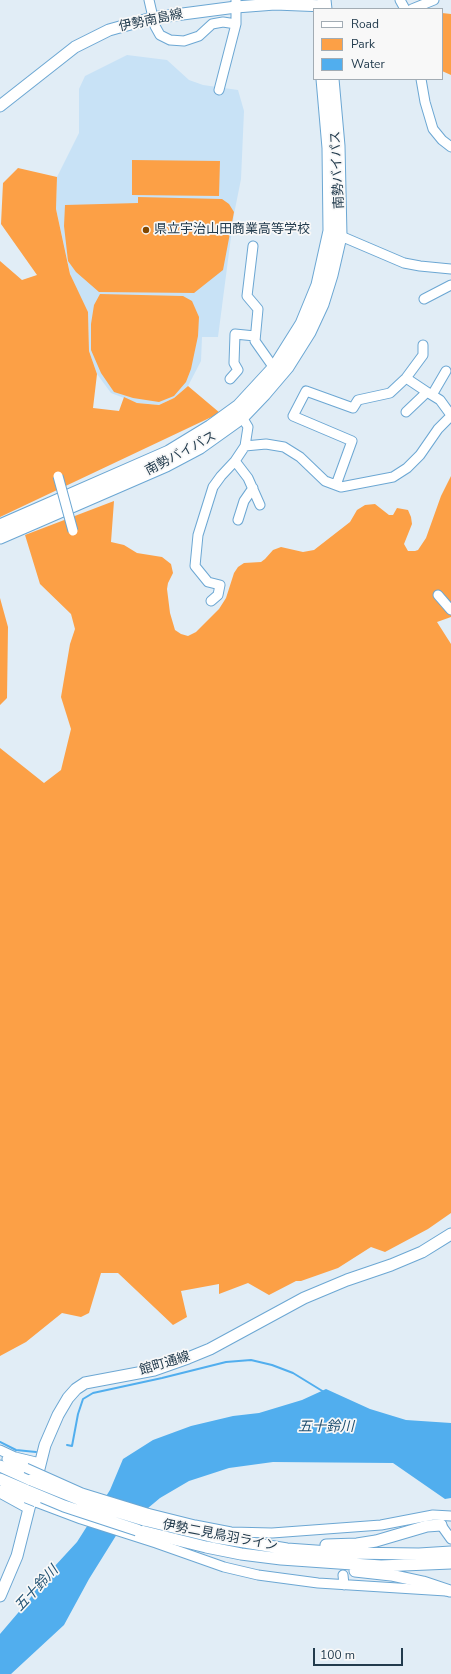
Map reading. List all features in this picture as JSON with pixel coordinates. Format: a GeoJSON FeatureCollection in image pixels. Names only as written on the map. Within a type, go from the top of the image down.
{"type":"FeatureCollection","features":[{"type":"Feature","properties":{"kind":"highway","name":"南勢バイパス"},"geometry":{"type":"LineString","coordinates":[[0,526],[169,452],[210,427],[240,406],[274,368],[302,324],[318,285],[334,233],[323,80]]}},
{"type":"Feature","properties":{"kind":"highway","name":"南勢バイパス"},"geometry":{"type":"LineString","coordinates":[[0,537],[166,465],[200,447],[242,417],[278,379],[309,332],[327,291],[334,233],[338,146],[332,80]]}},
{"type":"Feature","properties":{"kind":"main road","name":"伊勢南島線"},"geometry":{"type":"LineString","coordinates":[[0,106],[75,47],[109,30],[152,18],[236,4],[322,6]]}},
{"type":"Feature","properties":{"kind":"main road","name":"館町通線"},"geometry":{"type":"LineString","coordinates":[[0,1596],[17,1556],[27,1497],[40,1463],[44,1445],[58,1415],[72,1393],[80,1386],[92,1381],[154,1370],[210,1349],[304,1298],[422,1252],[451,1234]]}},
{"type":"Feature","properties":{"kind":"main road","name":"伊勢二見鳥羽ライン"},"geometry":{"type":"LineString","coordinates":[[0,1466],[27,1497],[88,1503],[194,1533],[287,1549],[344,1553],[419,1554],[451,1552]]}},
{"type":"Feature","properties":{"kind":"main road","name":"伊勢二見鳥羽ライン"},"geometry":{"type":"LineString","coordinates":[[0,1479],[27,1497],[64,1506],[137,1530],[167,1538],[242,1554],[281,1559],[381,1566],[451,1563]]}},
{"type":"Feature","properties":{"kind":"main road"},"geometry":{"type":"LineString","coordinates":[[231,1540],[304,1545],[357,1544],[391,1538],[427,1526],[446,1525]]}},
{"type":"Feature","properties":{"kind":"main road"},"geometry":{"type":"LineString","coordinates":[[242,1554],[282,1563],[391,1576],[423,1582],[451,1591]]}},
{"type":"Feature","properties":{"kind":"street"},"geometry":{"type":"LineString","coordinates":[[149,0],[152,13]]}},
{"type":"Feature","properties":{"kind":"street"},"geometry":{"type":"LineString","coordinates":[[414,8],[434,0]]}},
{"type":"Feature","properties":{"kind":"street"},"geometry":{"type":"LineString","coordinates":[[219,90],[236,24],[236,4]]}},
{"type":"Feature","properties":{"kind":"street"},"geometry":{"type":"LineString","coordinates":[[155,26],[160,35],[170,40],[184,41],[199,36],[212,24],[223,22],[236,24]]}},
{"type":"Feature","properties":{"kind":"street"},"geometry":{"type":"LineString","coordinates":[[421,80],[433,129],[436,135],[451,147]]}},
{"type":"Feature","properties":{"kind":"street"},"geometry":{"type":"LineString","coordinates":[[334,233],[404,263],[451,269]]}},
{"type":"Feature","properties":{"kind":"street"},"geometry":{"type":"LineString","coordinates":[[253,246],[247,296],[258,309],[255,341],[274,368]]}},
{"type":"Feature","properties":{"kind":"street"},"geometry":{"type":"LineString","coordinates":[[424,299],[451,285]]}},
{"type":"Feature","properties":{"kind":"street"},"geometry":{"type":"LineString","coordinates":[[230,380],[238,370],[234,362],[235,334],[255,336]]}},
{"type":"Feature","properties":{"kind":"street"},"geometry":{"type":"LineString","coordinates":[[336,485],[352,441],[293,416],[306,391],[353,408],[358,400],[390,392],[406,378],[423,355],[423,345]]}},
{"type":"Feature","properties":{"kind":"street"},"geometry":{"type":"LineString","coordinates":[[406,412],[429,393],[446,371]]}},
{"type":"Feature","properties":{"kind":"street"},"geometry":{"type":"LineString","coordinates":[[244,446],[266,444],[284,447],[300,457],[325,481],[336,485],[341,486],[393,477],[407,468],[420,455],[438,429],[451,415],[440,400],[406,378]]}},
{"type":"Feature","properties":{"kind":"street"},"geometry":{"type":"LineString","coordinates":[[211,602],[218,595],[220,585],[208,582],[195,566],[198,535],[213,487],[221,476],[235,462],[244,446],[248,427],[242,417]]}},
{"type":"Feature","properties":{"kind":"street"},"geometry":{"type":"LineString","coordinates":[[235,462],[253,488],[260,505]]}},
{"type":"Feature","properties":{"kind":"street"},"geometry":{"type":"LineString","coordinates":[[58,476],[73,531]]}},
{"type":"Feature","properties":{"kind":"street"},"geometry":{"type":"LineString","coordinates":[[238,520],[244,501],[253,488]]}},
{"type":"Feature","properties":{"kind":"street"},"geometry":{"type":"LineString","coordinates":[[438,595],[451,610]]}},
{"type":"Feature","properties":{"kind":"street"},"geometry":{"type":"LineString","coordinates":[[0,1450],[15,1457],[40,1463]]}},
{"type":"Feature","properties":{"kind":"street"},"geometry":{"type":"LineString","coordinates":[[0,1455],[40,1476],[82,1492],[173,1520],[231,1532],[300,1532],[381,1525],[433,1515],[451,1516]]}},
{"type":"Feature","properties":{"kind":"street"},"geometry":{"type":"LineString","coordinates":[[0,1488],[27,1497],[81,1520],[156,1543],[224,1567],[258,1576],[318,1583],[436,1592],[451,1591]]}},
{"type":"Feature","properties":{"kind":"street"},"geometry":{"type":"LineString","coordinates":[[0,1493],[27,1497]]}},
{"type":"Feature","properties":{"kind":"street"},"geometry":{"type":"LineString","coordinates":[[446,1525],[451,1539]]}},
{"type":"Feature","properties":{"kind":"street"},"geometry":{"type":"LineString","coordinates":[[341,1529],[342,1541]]}},
{"type":"Feature","properties":{"kind":"street"},"geometry":{"type":"LineString","coordinates":[[343,1575],[344,1585]]}},
{"type":"Feature","properties":{"kind":"shaded area","name":"県立宇治山田商業高等学校"},"geometry":{"type":"Polygon","coordinates":[[[127,55],[167,60],[189,80],[203,85],[238,90],[244,111],[241,179],[234,214],[218,337],[202,337],[201,361],[188,386],[174,398],[159,405],[137,403],[111,393],[97,374],[89,351],[88,312],[72,282],[56,209],[57,177],[79,133],[79,89],[85,76],[127,55]]]}},
{"type":"Feature","properties":{"kind":"green space"},"geometry":{"type":"Polygon","coordinates":[[[443,13],[451,14],[451,75],[443,71],[443,13]]]}},
{"type":"Feature","properties":{"kind":"green space"},"geometry":{"type":"Polygon","coordinates":[[[132,160],[220,161],[219,196],[132,195],[132,160]]]}},
{"type":"Feature","properties":{"kind":"green space"},"geometry":{"type":"Polygon","coordinates":[[[18,168],[57,177],[56,209],[70,274],[88,312],[89,351],[97,374],[93,408],[119,411],[124,397],[137,403],[159,405],[174,398],[188,386],[220,413],[0,517],[0,261],[22,280],[37,275],[1,224],[3,183],[18,168]]]}},
{"type":"Feature","properties":{"kind":"green space"},"geometry":{"type":"Polygon","coordinates":[[[138,197],[222,199],[229,204],[234,212],[223,270],[194,293],[99,292],[76,272],[68,261],[64,226],[65,205],[138,203],[138,197]]]}},
{"type":"Feature","properties":{"kind":"green space"},"geometry":{"type":"Polygon","coordinates":[[[100,294],[183,296],[192,301],[199,317],[198,336],[191,369],[186,382],[174,396],[159,402],[133,398],[114,392],[101,373],[91,350],[91,324],[94,305],[100,294]]]}},
{"type":"Feature","properties":{"kind":"green space"},"geometry":{"type":"Polygon","coordinates":[[[451,476],[451,617],[437,622],[451,644],[451,1213],[428,1229],[385,1252],[371,1247],[338,1268],[301,1281],[296,1281],[269,1295],[248,1283],[219,1294],[219,1284],[181,1291],[187,1317],[173,1325],[118,1273],[101,1273],[89,1313],[81,1317],[62,1313],[26,1342],[0,1356],[0,748],[44,783],[61,770],[71,729],[61,697],[70,644],[75,629],[71,614],[40,584],[25,535],[114,501],[111,542],[124,545],[137,553],[162,557],[171,564],[173,573],[167,589],[170,613],[175,630],[188,636],[196,632],[219,609],[226,598],[234,573],[238,567],[244,563],[261,562],[273,550],[281,547],[303,552],[314,550],[350,522],[357,510],[365,505],[375,504],[389,515],[393,515],[397,508],[408,510],[412,524],[404,544],[408,551],[418,550],[426,538],[441,496],[451,476]]]}},
{"type":"Feature","properties":{"kind":"green space"},"geometry":{"type":"Polygon","coordinates":[[[0,598],[8,627],[7,698],[0,705],[0,598]]]}},
{"type":"Feature","properties":{"kind":"water","name":"五十鈴川"},"geometry":{"type":"Polygon","coordinates":[[[326,1389],[370,1409],[406,1420],[451,1423],[451,1498],[445,1499],[393,1463],[273,1462],[229,1468],[189,1481],[160,1498],[117,1534],[89,1579],[64,1625],[11,1674],[0,1674],[0,1634],[29,1600],[42,1580],[77,1542],[110,1490],[123,1459],[153,1440],[191,1426],[233,1416],[259,1413],[302,1400],[326,1389]]]}},
{"type":"Feature","properties":{"kind":"waterway"},"geometry":{"type":"LineString","coordinates":[[67,1445],[72,1446],[78,1414],[83,1399],[93,1393],[226,1362],[251,1360],[272,1365],[293,1373],[324,1392]]}},
{"type":"Feature","properties":{"kind":"waterway"},"geometry":{"type":"LineString","coordinates":[[0,1442],[16,1450],[36,1452]]}},
{"type":"Feature","properties":{"kind":"place","name":"県立宇治山田商業高等学校"},"geometry":{"type":"Point","coordinates":[146,230]}}]}
